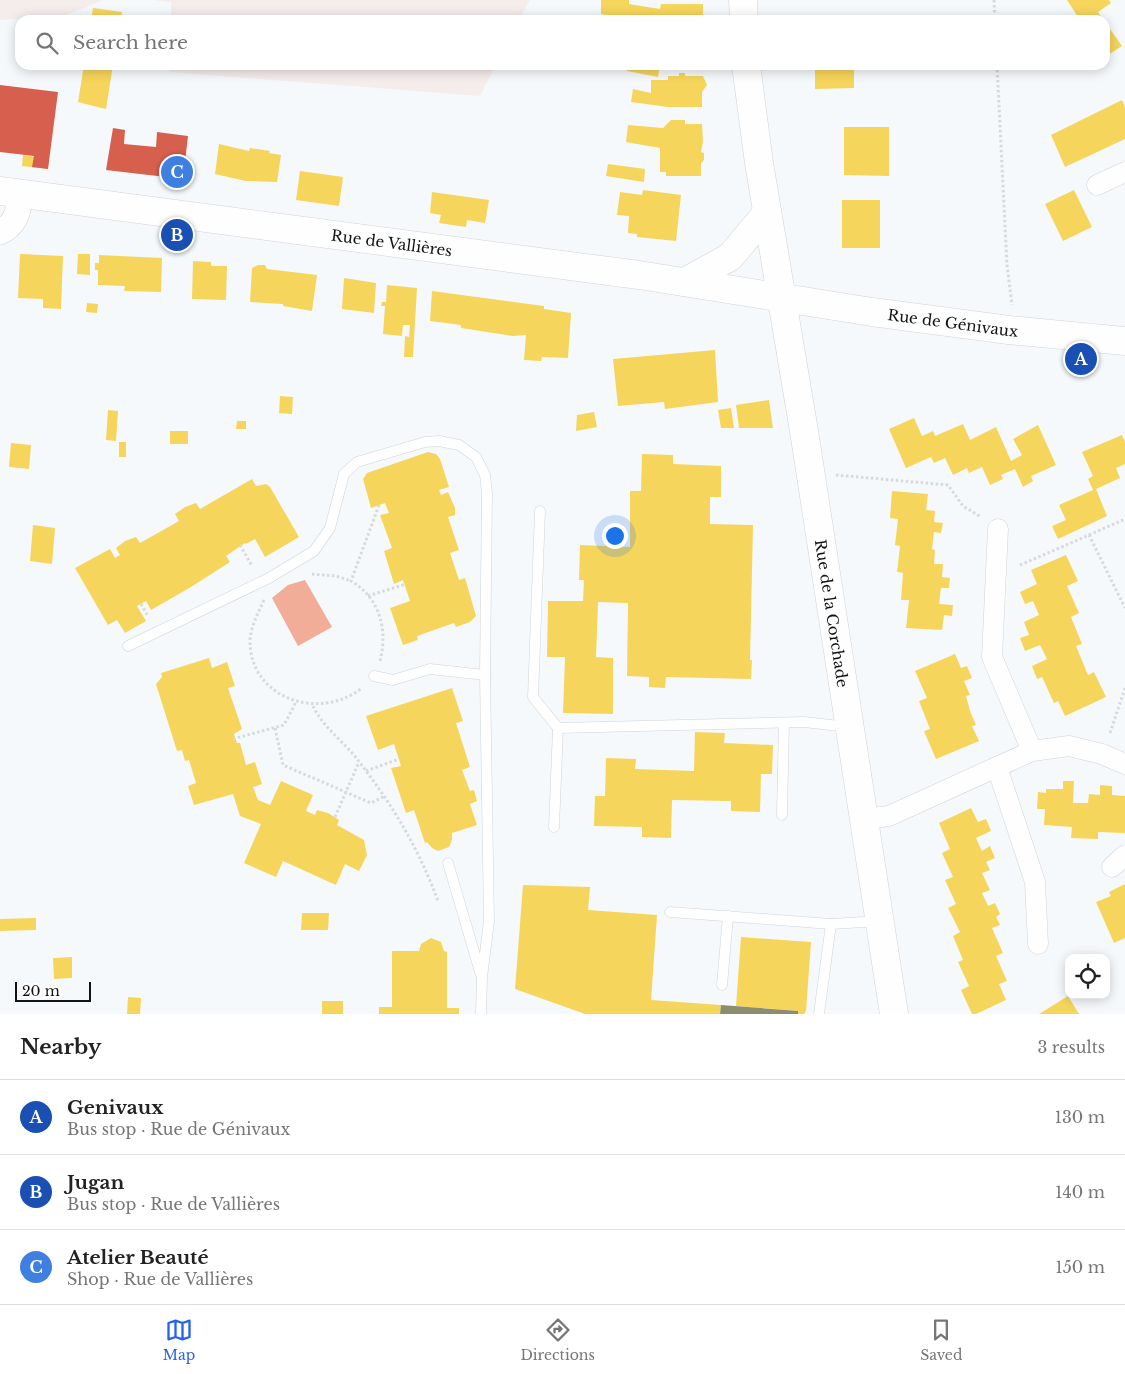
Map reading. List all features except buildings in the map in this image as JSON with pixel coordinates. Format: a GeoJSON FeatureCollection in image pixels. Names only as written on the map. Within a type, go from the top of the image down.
{"type":"FeatureCollection","features":[{"type":"Feature","properties":{"kind":"main road"},"geometry":{"type":"LineString","coordinates":[[743,0],[744,15]]}},
{"type":"Feature","properties":{"kind":"main road","name":"Rue de la Corchade"},"geometry":{"type":"LineString","coordinates":[[747,70],[767,213],[782,298],[894,1014]]}},
{"type":"Feature","properties":{"kind":"main road","name":"Rue de Vallières"},"geometry":{"type":"LineString","coordinates":[[10,193],[685,282],[782,298]]}},
{"type":"Feature","properties":{"kind":"main road"},"geometry":{"type":"LineString","coordinates":[[685,282],[730,257],[767,213]]}},
{"type":"Feature","properties":{"kind":"main road","name":"Rue de Génivaux"},"geometry":{"type":"LineString","coordinates":[[782,298],[1009,330],[1125,341]]}},
{"type":"Feature","properties":{"kind":"street"},"geometry":{"type":"LineString","coordinates":[[1097,185],[1125,172]]}},
{"type":"Feature","properties":{"kind":"street"},"geometry":{"type":"LineString","coordinates":[[0,232],[10,227],[17,216],[10,193]]}},
{"type":"Feature","properties":{"kind":"street"},"geometry":{"type":"LineString","coordinates":[[998,529],[992,657],[1032,751]]}},
{"type":"Feature","properties":{"kind":"street"},"geometry":{"type":"LineString","coordinates":[[864,819],[889,816],[1032,751],[1069,746],[1102,754],[1125,764]]}},
{"type":"Feature","properties":{"kind":"street"},"geometry":{"type":"LineString","coordinates":[[997,767],[1035,882],[1038,944]]}},
{"type":"Feature","properties":{"kind":"lane"},"geometry":{"type":"LineString","coordinates":[[128,646],[261,582],[314,550],[330,528],[344,474],[357,462],[425,442],[439,441],[459,445],[476,457],[485,475],[487,493],[485,675],[489,921],[482,977],[481,1014]]}},
{"type":"Feature","properties":{"kind":"lane"},"geometry":{"type":"LineString","coordinates":[[540,511],[532,697],[558,728],[554,827]]}},
{"type":"Feature","properties":{"kind":"lane"},"geometry":{"type":"LineString","coordinates":[[374,676],[393,680],[430,669],[485,675]]}},
{"type":"Feature","properties":{"kind":"lane"},"geometry":{"type":"LineString","coordinates":[[558,728],[804,722],[849,728]]}},
{"type":"Feature","properties":{"kind":"lane"},"geometry":{"type":"LineString","coordinates":[[782,815],[784,723]]}},
{"type":"Feature","properties":{"kind":"lane"},"geometry":{"type":"LineString","coordinates":[[448,863],[482,977]]}},
{"type":"Feature","properties":{"kind":"lane"},"geometry":{"type":"LineString","coordinates":[[670,912],[831,924],[860,924],[880,921]]}},
{"type":"Feature","properties":{"kind":"lane"},"geometry":{"type":"LineString","coordinates":[[722,985],[728,916]]}},
{"type":"Feature","properties":{"kind":"lane"},"geometry":{"type":"LineString","coordinates":[[819,1014],[831,924]]}},
{"type":"Feature","properties":{"kind":"path"},"geometry":{"type":"LineString","coordinates":[[994,0],[995,15]]}},
{"type":"Feature","properties":{"kind":"path"},"geometry":{"type":"LineString","coordinates":[[997,70],[1007,265],[1012,304],[1009,330]]}},
{"type":"Feature","properties":{"kind":"path"},"geometry":{"type":"LineString","coordinates":[[809,473],[948,485],[963,506],[998,529]]}},
{"type":"Feature","properties":{"kind":"path"},"geometry":{"type":"LineString","coordinates":[[350,581],[379,505]]}},
{"type":"Feature","properties":{"kind":"path"},"geometry":{"type":"LineString","coordinates":[[996,574],[1125,519]]}},
{"type":"Feature","properties":{"kind":"path"},"geometry":{"type":"LineString","coordinates":[[1089,535],[1125,608]]}},
{"type":"Feature","properties":{"kind":"path"},"geometry":{"type":"LineString","coordinates":[[240,546],[261,582]]}},
{"type":"Feature","properties":{"kind":"path"},"geometry":{"type":"LineString","coordinates":[[264,600],[251,633],[250,641],[254,660],[264,679],[276,691],[296,702],[312,705],[344,699],[357,692],[374,676],[383,650],[382,620],[368,596],[350,581],[336,576],[310,574]]}},
{"type":"Feature","properties":{"kind":"path"},"geometry":{"type":"LineString","coordinates":[[368,596],[406,584]]}},
{"type":"Feature","properties":{"kind":"path"},"geometry":{"type":"LineString","coordinates":[[1102,754],[1125,688]]}},
{"type":"Feature","properties":{"kind":"path"},"geometry":{"type":"LineString","coordinates":[[234,739],[284,725],[296,702]]}},
{"type":"Feature","properties":{"kind":"path"},"geometry":{"type":"LineString","coordinates":[[312,705],[317,714],[366,771],[401,820],[424,864],[440,906]]}},
{"type":"Feature","properties":{"kind":"path"},"geometry":{"type":"LineString","coordinates":[[275,728],[283,765],[371,803],[385,796]]}},
{"type":"Feature","properties":{"kind":"path"},"geometry":{"type":"LineString","coordinates":[[366,771],[399,759]]}},
{"type":"Feature","properties":{"kind":"path"},"geometry":{"type":"LineString","coordinates":[[334,817],[359,762]]}},
{"type":"Feature","properties":{"kind":"shaded area"},"geometry":{"type":"Polygon","coordinates":[[[0,0],[103,0],[66,15],[15,15],[15,19],[0,20],[0,0]]]}},
{"type":"Feature","properties":{"kind":"shaded area"},"geometry":{"type":"Polygon","coordinates":[[[153,0],[530,0],[522,15],[171,15],[171,2],[153,0]]]}},
{"type":"Feature","properties":{"kind":"shaded area"},"geometry":{"type":"Polygon","coordinates":[[[169,70],[493,70],[480,96],[169,72],[169,70]]]}},
{"type":"Feature","properties":{"kind":"shaded area"},"geometry":{"type":"Polygon","coordinates":[[[305,580],[332,627],[298,646],[272,598],[288,585],[305,580]]]}},
{"type":"Feature","properties":{"kind":"place","name":"Atelier Beauté"},"geometry":{"type":"Point","coordinates":[177,172]}},
{"type":"Feature","properties":{"kind":"place","name":"Jugan"},"geometry":{"type":"Point","coordinates":[177,235]}},
{"type":"Feature","properties":{"kind":"place","name":"Genivaux"},"geometry":{"type":"Point","coordinates":[1081,359]}}]}
